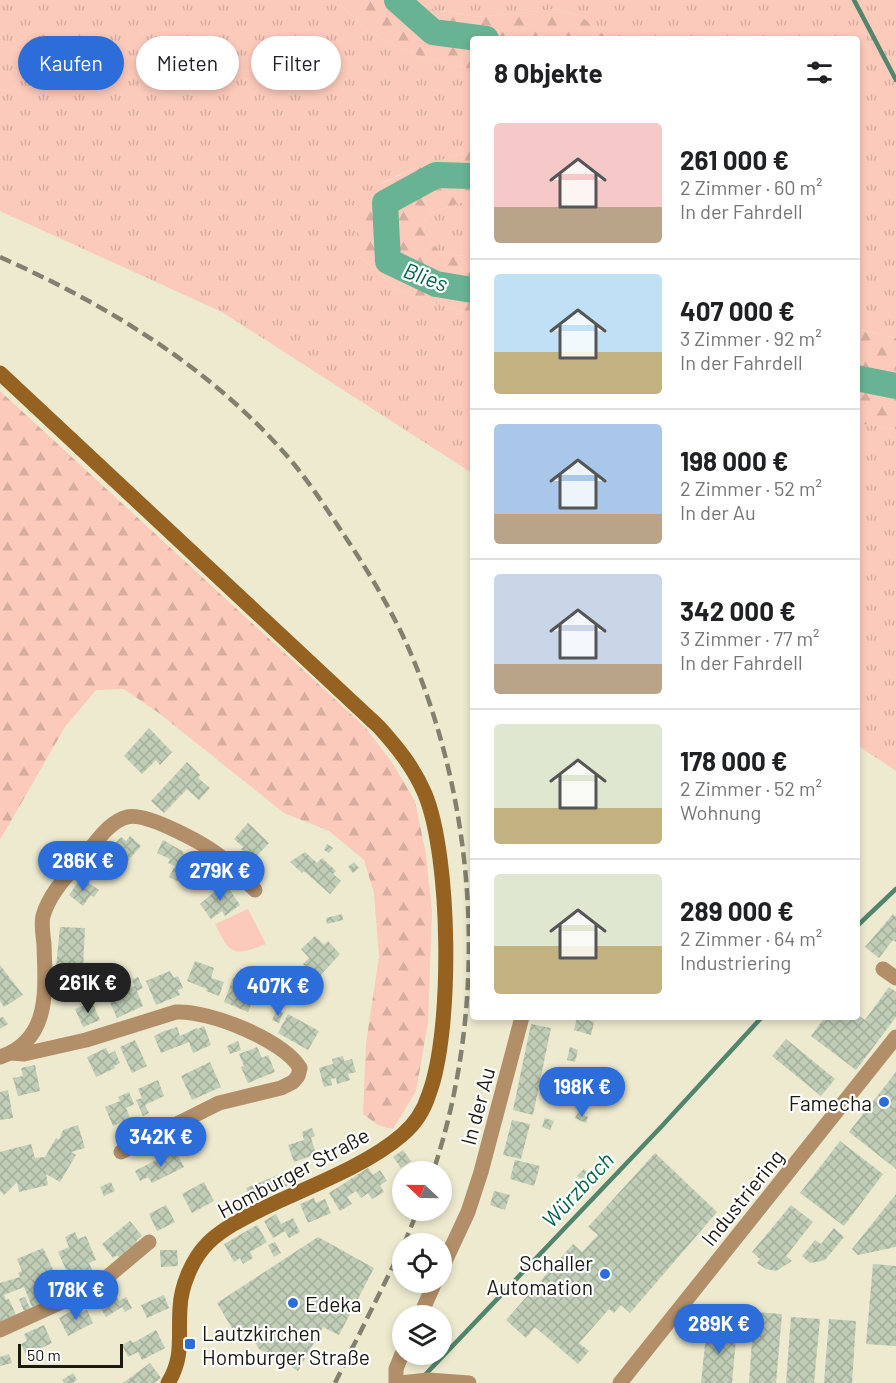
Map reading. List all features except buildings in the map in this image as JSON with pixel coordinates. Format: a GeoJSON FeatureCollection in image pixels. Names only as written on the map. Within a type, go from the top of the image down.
{"type":"FeatureCollection","features":[{"type":"Feature","properties":{"kind":"main road","name":"Homburger Straße"},"geometry":{"type":"LineString","coordinates":[[0,373],[379,727],[412,767],[426,795],[439,849],[444,899],[446,982],[435,1075],[423,1109],[403,1134],[379,1152],[249,1215],[208,1242],[198,1255],[182,1292],[179,1359],[168,1383]]}},
{"type":"Feature","properties":{"kind":"street"},"geometry":{"type":"LineString","coordinates":[[5,1055],[33,1032],[44,1003],[42,920],[53,894],[107,829],[128,816],[156,822],[207,847],[230,865],[255,890]]}},
{"type":"Feature","properties":{"kind":"street"},"geometry":{"type":"LineString","coordinates":[[883,969],[896,978]]}},
{"type":"Feature","properties":{"kind":"street"},"geometry":{"type":"LineString","coordinates":[[5,1055],[24,1054],[86,1040],[176,1012],[187,1011],[221,1020],[269,1041],[284,1050],[300,1068],[293,1082],[281,1088],[219,1103],[121,1152]]}},
{"type":"Feature","properties":{"kind":"street","name":"In der Au"},"geometry":{"type":"LineString","coordinates":[[452,1246],[468,1212],[481,1172],[521,1020]]}},
{"type":"Feature","properties":{"kind":"street","name":"Industriering"},"geometry":{"type":"LineString","coordinates":[[620,1383],[896,1037]]}},
{"type":"Feature","properties":{"kind":"street"},"geometry":{"type":"LineString","coordinates":[[0,1330],[100,1283],[149,1242]]}},
{"type":"Feature","properties":{"kind":"street"},"geometry":{"type":"LineString","coordinates":[[398,1365],[396,1369],[402,1382],[428,1380],[469,1383]]}},
{"type":"Feature","properties":{"kind":"green space"},"geometry":{"type":"Polygon","coordinates":[[[0,0],[335,0],[370,32],[425,59],[470,69],[470,152],[418,167],[383,182],[360,256],[397,290],[470,314],[470,472],[222,312],[0,211],[0,0]]]}},
{"type":"Feature","properties":{"kind":"green space"},"geometry":{"type":"Polygon","coordinates":[[[335,0],[416,0],[434,10],[478,17],[557,9],[582,17],[605,36],[470,36],[470,69],[425,59],[370,32],[335,0]]]}},
{"type":"Feature","properties":{"kind":"green space"},"geometry":{"type":"Polygon","coordinates":[[[416,0],[896,0],[896,338],[860,330],[860,36],[605,36],[582,17],[557,9],[478,17],[434,10],[416,0]]]}},
{"type":"Feature","properties":{"kind":"green space"},"geometry":{"type":"Polygon","coordinates":[[[470,152],[470,200],[431,213],[423,223],[430,240],[446,254],[470,254],[470,314],[397,290],[360,256],[354,209],[383,183],[418,167],[470,152]]]}},
{"type":"Feature","properties":{"kind":"green space"},"geometry":{"type":"Polygon","coordinates":[[[470,200],[470,254],[446,254],[435,246],[423,223],[431,213],[470,200]]]}},
{"type":"Feature","properties":{"kind":"green space"},"geometry":{"type":"Polygon","coordinates":[[[860,330],[896,338],[896,429],[860,423],[860,330]]]}},
{"type":"Feature","properties":{"kind":"green space"},"geometry":{"type":"Polygon","coordinates":[[[0,391],[365,727],[391,761],[415,801],[426,854],[432,912],[428,1023],[416,1091],[393,1129],[378,1125],[363,1114],[366,1043],[379,957],[374,893],[364,860],[329,831],[284,813],[160,714],[124,689],[96,690],[65,727],[0,840],[0,391]]]}},
{"type":"Feature","properties":{"kind":"green space"},"geometry":{"type":"Polygon","coordinates":[[[860,423],[896,429],[896,771],[860,747],[860,423]]]}},
{"type":"Feature","properties":{"kind":"green space"},"geometry":{"type":"Polygon","coordinates":[[[248,909],[266,944],[247,951],[234,951],[225,942],[215,924],[248,909]]]}},
{"type":"Feature","properties":{"kind":"waterway","name":"Blies"},"geometry":{"type":"LineString","coordinates":[[397,0],[433,32],[470,37]]}},
{"type":"Feature","properties":{"kind":"waterway"},"geometry":{"type":"LineString","coordinates":[[854,0],[896,80]]}},
{"type":"Feature","properties":{"kind":"waterway","name":"Blies"},"geometry":{"type":"LineString","coordinates":[[470,176],[436,175],[385,203],[388,261],[436,284],[470,290]]}},
{"type":"Feature","properties":{"kind":"waterway","name":"Blies"},"geometry":{"type":"LineString","coordinates":[[860,379],[896,386]]}},
{"type":"Feature","properties":{"kind":"waterway","name":"Würzbach"},"geometry":{"type":"LineString","coordinates":[[860,923],[896,889]]}},
{"type":"Feature","properties":{"kind":"waterway","name":"Würzbach"},"geometry":{"type":"LineString","coordinates":[[423,1377],[661,1127],[759,1020]]}},
{"type":"Feature","properties":{"kind":"railway"},"geometry":{"type":"LineString","coordinates":[[0,257],[79,296],[155,341],[191,367],[258,425],[295,465],[322,501],[372,579],[400,630],[416,666],[437,726],[453,789],[463,853],[468,918],[468,982],[462,1047],[450,1110],[436,1161]]}},
{"type":"Feature","properties":{"kind":"railway"},"geometry":{"type":"LineString","coordinates":[[409,1233],[413,1221]]}},
{"type":"Feature","properties":{"kind":"railway"},"geometry":{"type":"LineString","coordinates":[[335,1383],[392,1268]]}},
{"type":"Feature","properties":{"kind":"place","name":"Famecha"},"geometry":{"type":"Point","coordinates":[884,1102]}},
{"type":"Feature","properties":{"kind":"place","name":"Schaller Automation"},"geometry":{"type":"Point","coordinates":[605,1274]}},
{"type":"Feature","properties":{"kind":"place","name":"Edeka"},"geometry":{"type":"Point","coordinates":[293,1303]}},
{"type":"Feature","properties":{"kind":"place","name":"Lautzkirchen Homburger Straße"},"geometry":{"type":"Point","coordinates":[190,1344]}}]}
